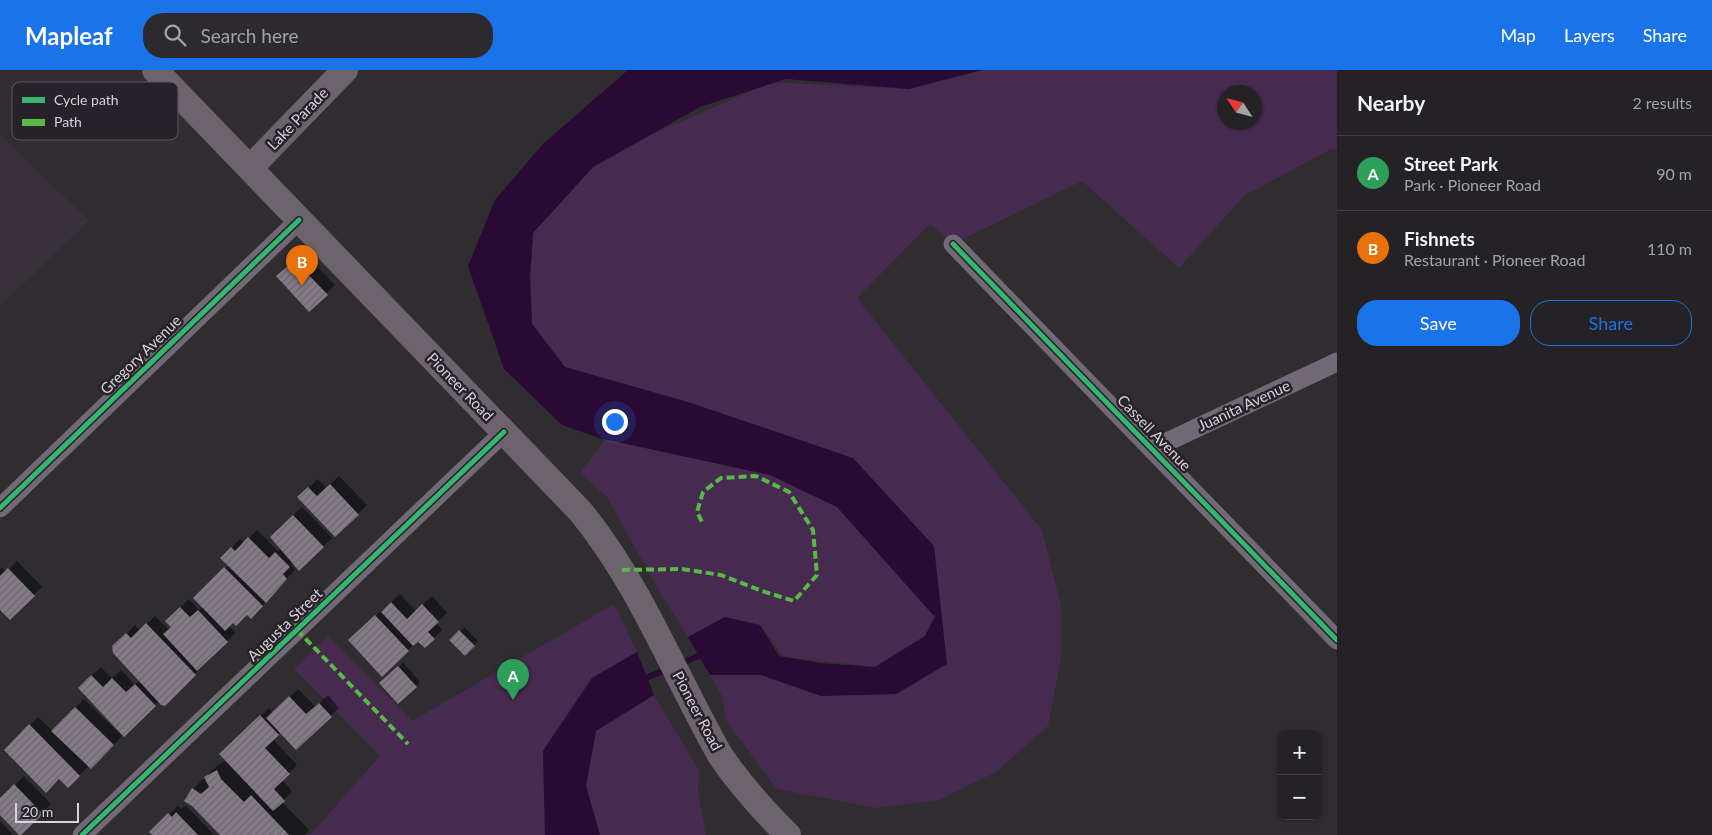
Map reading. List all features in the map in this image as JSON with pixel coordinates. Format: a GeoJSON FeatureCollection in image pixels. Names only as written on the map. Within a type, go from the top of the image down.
{"type":"FeatureCollection","features":[{"type":"Feature","properties":{"kind":"main road","name":"Pioneer Road"},"geometry":{"type":"LineString","coordinates":[[155,70],[167,82]]}},
{"type":"Feature","properties":{"kind":"main road","name":"Lake Parade"},"geometry":{"type":"LineString","coordinates":[[250,168],[345,70]]}},
{"type":"Feature","properties":{"kind":"main road","name":"Pioneer Road"},"geometry":{"type":"LineString","coordinates":[[178,94],[580,511],[596,530],[622,570],[720,756],[735,777],[788,835]]}},
{"type":"Feature","properties":{"kind":"street","name":"Gregory Avenue"},"geometry":{"type":"LineString","coordinates":[[0,508],[299,220]]}},
{"type":"Feature","properties":{"kind":"street","name":"Cassell Avenue"},"geometry":{"type":"LineString","coordinates":[[953,244],[1337,640]]}},
{"type":"Feature","properties":{"kind":"street","name":"Juanita Avenue"},"geometry":{"type":"LineString","coordinates":[[1152,449],[1337,362]]}},
{"type":"Feature","properties":{"kind":"street","name":"Augusta Street"},"geometry":{"type":"LineString","coordinates":[[82,835],[504,432]]}},
{"type":"Feature","properties":{"kind":"shaded area"},"geometry":{"type":"Polygon","coordinates":[[[628,70],[982,70],[909,89],[786,79],[700,107],[593,167],[533,233],[530,276],[532,324],[565,367],[688,402],[853,458],[934,546],[947,664],[896,694],[821,696],[761,675],[710,675],[688,637],[725,617],[760,625],[779,656],[820,663],[875,667],[925,636],[936,615],[934,616],[837,507],[770,475],[599,438],[562,425],[504,369],[468,266],[495,200],[543,144],[628,70]]]}},
{"type":"Feature","properties":{"kind":"shaded area"},"geometry":{"type":"Polygon","coordinates":[[[982,70],[1337,70],[1337,149],[1329,150],[1244,196],[1179,268],[1082,181],[953,244],[930,224],[857,298],[1042,530],[1061,606],[1061,659],[1048,726],[996,772],[939,800],[876,808],[777,789],[725,719],[723,698],[710,675],[760,675],[821,696],[896,694],[947,664],[938,611],[769,429],[565,367],[532,324],[530,276],[533,233],[593,167],[653,134],[772,82],[909,89],[982,70]]]}},
{"type":"Feature","properties":{"kind":"shaded area"},"geometry":{"type":"Polygon","coordinates":[[[0,135],[89,221],[0,306],[0,135]]]}},
{"type":"Feature","properties":{"kind":"shaded area"},"geometry":{"type":"Polygon","coordinates":[[[605,439],[770,475],[837,507],[934,616],[925,636],[875,667],[784,657],[760,625],[725,617],[688,637],[658,589],[607,497],[580,473],[605,439]]]}},
{"type":"Feature","properties":{"kind":"shaded area"},"geometry":{"type":"Polygon","coordinates":[[[614,604],[637,652],[592,678],[543,751],[545,835],[310,835],[380,756],[294,669],[328,636],[412,721],[614,604]]]}},
{"type":"Feature","properties":{"kind":"shaded area"},"geometry":{"type":"Polygon","coordinates":[[[637,652],[654,695],[596,731],[586,786],[600,835],[545,835],[543,751],[592,678],[637,652]]]}},
{"type":"Feature","properties":{"kind":"shaded area"},"geometry":{"type":"Polygon","coordinates":[[[654,695],[699,770],[698,791],[706,835],[600,835],[586,786],[596,731],[654,695]]]}},
{"type":"Feature","properties":{"kind":"building"},"geometry":{"type":"Polygon","coordinates":[[[288,266],[301,267],[328,295],[309,312],[276,276],[288,266]]]}},
{"type":"Feature","properties":{"kind":"building"},"geometry":{"type":"Polygon","coordinates":[[[330,484],[359,515],[335,537],[297,497],[308,487],[317,496],[330,484]]]}},
{"type":"Feature","properties":{"kind":"building"},"geometry":{"type":"Polygon","coordinates":[[[293,515],[324,547],[299,571],[270,537],[293,515]]]}},
{"type":"Feature","properties":{"kind":"building"},"geometry":{"type":"Polygon","coordinates":[[[248,537],[269,558],[275,552],[290,567],[283,574],[287,579],[266,603],[220,558],[231,547],[235,551],[248,537]]]}},
{"type":"Feature","properties":{"kind":"building"},"geometry":{"type":"Polygon","coordinates":[[[224,567],[263,606],[251,619],[247,615],[236,626],[233,623],[225,631],[193,598],[224,567]]]}},
{"type":"Feature","properties":{"kind":"building"},"geometry":{"type":"Polygon","coordinates":[[[8,568],[35,596],[10,620],[0,610],[0,576],[8,568]]]}},
{"type":"Feature","properties":{"kind":"building"},"geometry":{"type":"Polygon","coordinates":[[[391,602],[407,619],[422,604],[439,622],[428,632],[435,639],[425,648],[418,642],[413,646],[381,612],[391,602]]]}},
{"type":"Feature","properties":{"kind":"building"},"geometry":{"type":"Polygon","coordinates":[[[180,607],[190,617],[198,610],[228,642],[197,671],[163,634],[171,627],[165,621],[180,607]]]}},
{"type":"Feature","properties":{"kind":"building"},"geometry":{"type":"Polygon","coordinates":[[[375,615],[409,651],[382,677],[348,640],[375,615]]]}},
{"type":"Feature","properties":{"kind":"building"},"geometry":{"type":"Polygon","coordinates":[[[146,623],[196,675],[165,706],[161,705],[113,653],[112,646],[126,633],[131,638],[146,623]]]}},
{"type":"Feature","properties":{"kind":"building"},"geometry":{"type":"Polygon","coordinates":[[[459,630],[475,646],[465,656],[449,640],[459,630]]]}},
{"type":"Feature","properties":{"kind":"building"},"geometry":{"type":"Polygon","coordinates":[[[398,666],[417,687],[398,704],[379,683],[398,666]]]}},
{"type":"Feature","properties":{"kind":"building"},"geometry":{"type":"Polygon","coordinates":[[[91,675],[103,687],[112,678],[126,692],[135,684],[156,706],[124,737],[78,688],[91,675]]]}},
{"type":"Feature","properties":{"kind":"building"},"geometry":{"type":"Polygon","coordinates":[[[289,696],[306,714],[319,703],[332,717],[296,750],[266,718],[289,696]]]}},
{"type":"Feature","properties":{"kind":"building"},"geometry":{"type":"Polygon","coordinates":[[[75,707],[114,745],[91,769],[51,731],[75,707]]]}},
{"type":"Feature","properties":{"kind":"building"},"geometry":{"type":"Polygon","coordinates":[[[260,715],[279,735],[265,748],[290,774],[274,789],[285,801],[273,811],[219,754],[260,715]]]}},
{"type":"Feature","properties":{"kind":"building"},"geometry":{"type":"Polygon","coordinates":[[[29,724],[80,776],[68,788],[59,779],[46,793],[4,750],[29,724]]]}},
{"type":"Feature","properties":{"kind":"building"},"geometry":{"type":"Polygon","coordinates":[[[217,770],[221,779],[244,802],[251,795],[289,835],[220,835],[192,806],[184,801],[192,788],[201,794],[209,787],[204,777],[217,770]]]}},
{"type":"Feature","properties":{"kind":"building"},"geometry":{"type":"Polygon","coordinates":[[[14,784],[43,814],[21,835],[0,815],[0,798],[14,784]]]}},
{"type":"Feature","properties":{"kind":"building"},"geometry":{"type":"Polygon","coordinates":[[[176,812],[198,835],[152,835],[149,832],[168,813],[172,817],[176,812]]]}},
{"type":"Feature","properties":{"kind":"waterway"},"geometry":{"type":"LineString","coordinates":[[680,664],[705,653]]}},
{"type":"Feature","properties":{"kind":"waterway"},"geometry":{"type":"LineString","coordinates":[[641,680],[668,669]]}},
{"type":"Feature","properties":{"kind":"marked path"},"geometry":{"type":"LineString","coordinates":[[622,570],[682,569],[721,575],[794,601],[817,575],[813,530],[789,492],[756,476],[721,478],[703,492],[697,512],[702,522]]}},
{"type":"Feature","properties":{"kind":"marked path"},"geometry":{"type":"LineString","coordinates":[[297,630],[408,744]]}},
{"type":"Feature","properties":{"kind":"cycle path"},"geometry":{"type":"LineString","coordinates":[[0,508],[299,220]]}},
{"type":"Feature","properties":{"kind":"cycle path"},"geometry":{"type":"LineString","coordinates":[[953,244],[1337,640]]}},
{"type":"Feature","properties":{"kind":"cycle path"},"geometry":{"type":"LineString","coordinates":[[82,835],[504,432]]}},
{"type":"Feature","properties":{"kind":"place","name":"Fishnets"},"geometry":{"type":"Point","coordinates":[302,286]}},
{"type":"Feature","properties":{"kind":"place","name":"Street Park"},"geometry":{"type":"Point","coordinates":[513,700]}}]}
